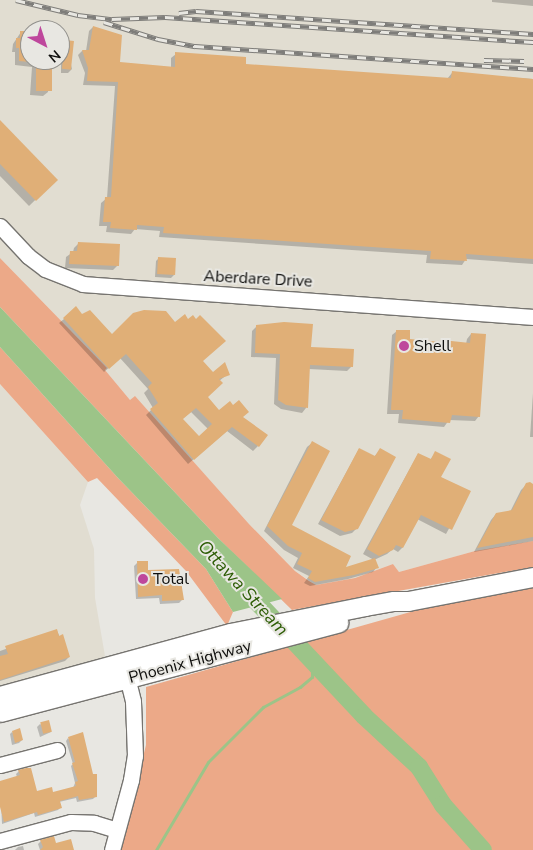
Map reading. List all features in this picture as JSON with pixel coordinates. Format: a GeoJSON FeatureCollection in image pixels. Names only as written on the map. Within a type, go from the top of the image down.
{"type":"FeatureCollection","features":[{"type":"Feature","properties":{"kind":"main road","name":"Phoenix Highway"},"geometry":{"type":"LineString","coordinates":[[0,712],[230,633],[396,607],[408,601],[533,577]]}},
{"type":"Feature","properties":{"kind":"main road","name":"Phoenix Highway"},"geometry":{"type":"LineString","coordinates":[[0,696],[253,646],[322,620]]}},
{"type":"Feature","properties":{"kind":"street","name":"Aberdare Drive"},"geometry":{"type":"LineString","coordinates":[[0,226],[28,256],[45,269],[83,284],[533,317]]}},
{"type":"Feature","properties":{"kind":"street"},"geometry":{"type":"LineString","coordinates":[[112,850],[131,780],[135,756],[134,701],[125,670]]}},
{"type":"Feature","properties":{"kind":"street"},"geometry":{"type":"LineString","coordinates":[[0,765],[57,750]]}},
{"type":"Feature","properties":{"kind":"street"},"geometry":{"type":"LineString","coordinates":[[0,841],[71,822],[94,823],[118,830]]}},
{"type":"Feature","properties":{"kind":"shaded area"},"geometry":{"type":"Polygon","coordinates":[[[0,0],[533,0],[533,541],[475,551],[399,572],[393,564],[355,578],[316,585],[295,571],[249,524],[135,397],[130,400],[105,370],[107,368],[0,258],[0,0]]]}},
{"type":"Feature","properties":{"kind":"shaded area"},"geometry":{"type":"Polygon","coordinates":[[[0,258],[107,368],[105,370],[130,400],[135,396],[249,524],[295,571],[309,581],[316,585],[355,578],[393,564],[399,572],[475,551],[533,541],[533,567],[292,610],[218,538],[0,307],[0,258]]]}},
{"type":"Feature","properties":{"kind":"shaded area"},"geometry":{"type":"Polygon","coordinates":[[[0,347],[118,478],[206,569],[233,612],[227,626],[186,571],[97,478],[88,482],[0,384],[0,347]]]}},
{"type":"Feature","properties":{"kind":"shaded area"},"geometry":{"type":"Polygon","coordinates":[[[0,384],[88,482],[80,505],[94,549],[95,598],[105,656],[102,659],[0,686],[0,384]]]}},
{"type":"Feature","properties":{"kind":"shaded area"},"geometry":{"type":"Polygon","coordinates":[[[533,588],[533,850],[120,850],[146,745],[146,687],[421,609],[533,588]]]}},
{"type":"Feature","properties":{"kind":"water"},"geometry":{"type":"Polygon","coordinates":[[[0,307],[218,538],[282,599],[233,612],[206,569],[118,478],[0,347],[0,307]]]}},
{"type":"Feature","properties":{"kind":"building"},"geometry":{"type":"Polygon","coordinates":[[[93,26],[122,35],[120,62],[175,67],[175,52],[246,57],[246,64],[451,78],[452,71],[533,79],[533,259],[466,254],[467,261],[430,259],[431,251],[163,233],[164,227],[137,225],[137,230],[110,228],[111,222],[103,222],[105,197],[111,197],[118,82],[87,81],[88,68],[82,50],[89,50],[93,26]]]}},
{"type":"Feature","properties":{"kind":"building"},"geometry":{"type":"Polygon","coordinates":[[[16,38],[20,38],[20,61],[19,48],[16,48],[16,38]]]}},
{"type":"Feature","properties":{"kind":"building"},"geometry":{"type":"Polygon","coordinates":[[[70,41],[74,41],[70,70],[70,41]]]}},
{"type":"Feature","properties":{"kind":"building"},"geometry":{"type":"Polygon","coordinates":[[[36,70],[52,70],[52,91],[36,91],[36,70]]]}},
{"type":"Feature","properties":{"kind":"building"},"geometry":{"type":"Polygon","coordinates":[[[0,120],[58,180],[36,201],[0,164],[0,120]]]}},
{"type":"Feature","properties":{"kind":"building"},"geometry":{"type":"Polygon","coordinates":[[[78,242],[120,244],[119,266],[69,264],[70,251],[77,251],[78,242]]]}},
{"type":"Feature","properties":{"kind":"building"},"geometry":{"type":"Polygon","coordinates":[[[158,257],[176,258],[175,275],[157,274],[158,257]]]}},
{"type":"Feature","properties":{"kind":"building"},"geometry":{"type":"Polygon","coordinates":[[[76,306],[82,314],[90,310],[112,334],[133,313],[144,310],[166,311],[175,322],[185,314],[188,319],[193,315],[196,319],[200,315],[226,341],[203,361],[213,372],[225,362],[230,375],[219,379],[223,383],[208,397],[219,410],[230,401],[233,405],[239,400],[249,412],[243,417],[268,435],[259,447],[232,427],[194,460],[150,409],[158,403],[148,387],[152,383],[126,354],[109,369],[63,318],[76,306]],[[196,408],[183,419],[199,436],[212,424],[196,408]]]}},
{"type":"Feature","properties":{"kind":"building"},"geometry":{"type":"Polygon","coordinates":[[[284,322],[313,324],[311,347],[354,349],[353,367],[310,365],[308,408],[286,405],[278,400],[280,354],[255,353],[256,325],[284,322]]]}},
{"type":"Feature","properties":{"kind":"building"},"geometry":{"type":"Polygon","coordinates":[[[396,330],[410,330],[410,339],[441,342],[442,340],[470,343],[471,333],[486,334],[480,417],[452,415],[450,423],[402,419],[403,410],[391,410],[396,330]]]}},
{"type":"Feature","properties":{"kind":"building"},"geometry":{"type":"Polygon","coordinates":[[[312,441],[330,451],[292,525],[351,556],[346,567],[375,558],[379,568],[315,582],[308,578],[312,571],[297,564],[302,553],[288,546],[267,526],[312,441]]]}},
{"type":"Feature","properties":{"kind":"building"},"geometry":{"type":"Polygon","coordinates":[[[359,448],[375,456],[380,448],[396,457],[358,529],[345,532],[321,520],[359,448]]]}},
{"type":"Feature","properties":{"kind":"building"},"geometry":{"type":"Polygon","coordinates":[[[435,451],[451,459],[441,477],[471,491],[452,530],[421,515],[403,548],[396,545],[393,550],[379,556],[367,549],[418,453],[431,459],[435,451]]]}},
{"type":"Feature","properties":{"kind":"building"},"geometry":{"type":"Polygon","coordinates":[[[530,482],[533,484],[533,537],[477,548],[496,513],[512,510],[526,483],[530,482]]]}},
{"type":"Feature","properties":{"kind":"building"},"geometry":{"type":"Polygon","coordinates":[[[137,561],[148,561],[148,570],[179,569],[184,600],[162,601],[162,595],[138,597],[137,561]]]}},
{"type":"Feature","properties":{"kind":"building"},"geometry":{"type":"Polygon","coordinates":[[[57,629],[59,636],[63,634],[70,657],[0,680],[0,656],[8,654],[5,646],[57,629]]]}},
{"type":"Feature","properties":{"kind":"building"},"geometry":{"type":"Polygon","coordinates":[[[49,720],[52,732],[43,734],[40,722],[49,720]]]}},
{"type":"Feature","properties":{"kind":"building"},"geometry":{"type":"Polygon","coordinates":[[[20,728],[23,740],[15,743],[12,731],[20,728]]]}},
{"type":"Feature","properties":{"kind":"building"},"geometry":{"type":"Polygon","coordinates":[[[83,732],[93,774],[97,774],[97,797],[79,800],[78,796],[60,801],[62,808],[38,815],[37,812],[4,822],[0,807],[0,781],[20,775],[18,770],[31,768],[37,791],[52,787],[53,792],[76,786],[75,782],[78,781],[72,763],[75,762],[68,737],[83,732]]]}},
{"type":"Feature","properties":{"kind":"building"},"geometry":{"type":"Polygon","coordinates":[[[54,836],[56,843],[71,839],[74,850],[40,850],[43,847],[40,840],[54,836]]]}},
{"type":"Feature","properties":{"kind":"waterway","name":"Ottawa Stream"},"geometry":{"type":"LineString","coordinates":[[243,587],[364,716],[419,767],[443,805],[483,850]]}},
{"type":"Feature","properties":{"kind":"waterway"},"geometry":{"type":"LineString","coordinates":[[156,850],[208,762],[263,707],[300,687],[312,677],[312,663]]}},
{"type":"Feature","properties":{"kind":"railway"},"geometry":{"type":"LineString","coordinates":[[16,0],[78,15],[112,19],[165,17],[533,42]]}},
{"type":"Feature","properties":{"kind":"railway"},"geometry":{"type":"LineString","coordinates":[[179,13],[196,11],[533,34]]}},
{"type":"Feature","properties":{"kind":"railway"},"geometry":{"type":"LineString","coordinates":[[104,22],[158,39],[195,46],[533,69]]}},
{"type":"Feature","properties":{"kind":"railway"},"geometry":{"type":"LineString","coordinates":[[484,60],[524,61]]}},
{"type":"Feature","properties":{"kind":"place","name":"Shell"},"geometry":{"type":"Point","coordinates":[404,346]}},
{"type":"Feature","properties":{"kind":"place","name":"Total"},"geometry":{"type":"Point","coordinates":[143,579]}}]}
